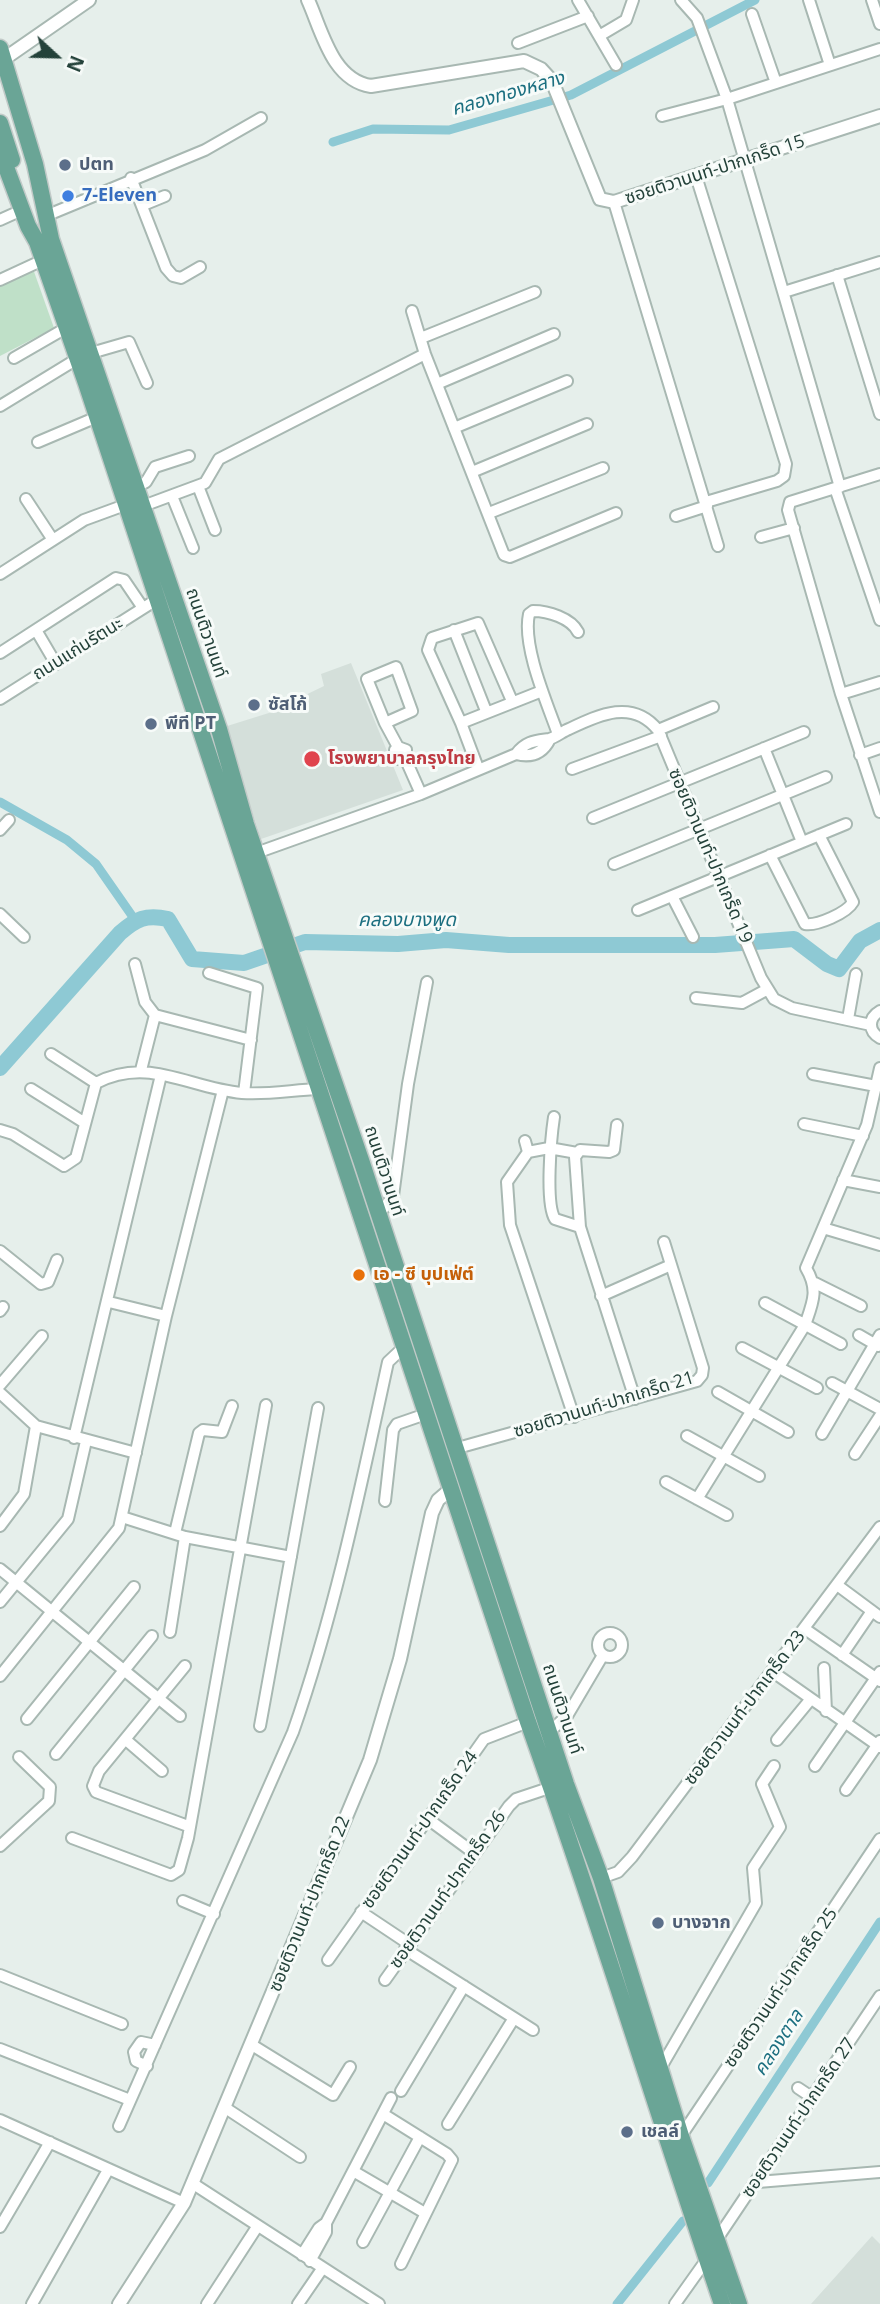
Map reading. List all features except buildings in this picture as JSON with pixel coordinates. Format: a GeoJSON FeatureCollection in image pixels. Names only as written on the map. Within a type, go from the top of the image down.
{"type":"FeatureCollection","features":[{"type":"Feature","properties":{"kind":"main road","name":"ถนนติวานนท์"},"geometry":{"type":"LineString","coordinates":[[2,54],[48,215],[43,260],[66,328],[84,356],[97,417],[125,505],[150,604],[279,945]]}},
{"type":"Feature","properties":{"kind":"main road"},"geometry":{"type":"LineString","coordinates":[[0,83],[44,240]]}},
{"type":"Feature","properties":{"kind":"main road"},"geometry":{"type":"LineString","coordinates":[[0,122],[44,240]]}},
{"type":"Feature","properties":{"kind":"main road","name":"ถนนติวานนท์"},"geometry":{"type":"LineString","coordinates":[[0,151],[22,210],[44,240],[84,356],[136,487],[219,729],[256,853],[318,1089],[426,1414],[458,1485],[601,1878],[681,2136],[739,2304]]}},
{"type":"Feature","properties":{"kind":"main road","name":"ถนนติวานนท์"},"geometry":{"type":"LineString","coordinates":[[284,962],[376,1211],[454,1449],[458,1485],[528,1722],[589,1891],[722,2304]]}},
{"type":"Feature","properties":{"kind":"street"},"geometry":{"type":"LineString","coordinates":[[2,54],[89,0]]}},
{"type":"Feature","properties":{"kind":"street","name":"ซอยติวานนท์-ปากเกร็ด 15"},"geometry":{"type":"LineString","coordinates":[[308,0],[340,71],[356,83],[370,86],[524,61],[541,69],[552,81],[566,112],[600,200],[614,202],[880,116]]}},
{"type":"Feature","properties":{"kind":"street"},"geometry":{"type":"LineString","coordinates":[[578,0],[616,65]]}},
{"type":"Feature","properties":{"kind":"street"},"geometry":{"type":"LineString","coordinates":[[599,36],[626,20],[632,0]]}},
{"type":"Feature","properties":{"kind":"street"},"geometry":{"type":"LineString","coordinates":[[809,0],[830,65]]}},
{"type":"Feature","properties":{"kind":"street"},"geometry":{"type":"LineString","coordinates":[[872,0],[880,24]]}},
{"type":"Feature","properties":{"kind":"street"},"geometry":{"type":"LineString","coordinates":[[682,1],[697,18],[727,99],[784,292],[837,488],[880,620]]}},
{"type":"Feature","properties":{"kind":"street"},"geometry":{"type":"LineString","coordinates":[[752,14],[776,83]]}},
{"type":"Feature","properties":{"kind":"street"},"geometry":{"type":"LineString","coordinates":[[518,43],[588,16]]}},
{"type":"Feature","properties":{"kind":"street"},"geometry":{"type":"LineString","coordinates":[[662,116],[727,99],[880,49]]}},
{"type":"Feature","properties":{"kind":"street"},"geometry":{"type":"LineString","coordinates":[[48,215],[131,178],[205,150],[261,118]]}},
{"type":"Feature","properties":{"kind":"street"},"geometry":{"type":"LineString","coordinates":[[676,516],[777,481],[784,476],[786,464],[696,176]]}},
{"type":"Feature","properties":{"kind":"street"},"geometry":{"type":"LineString","coordinates":[[131,178],[166,268],[173,276],[181,278],[201,267]]}},
{"type":"Feature","properties":{"kind":"street"},"geometry":{"type":"LineString","coordinates":[[143,205],[165,196]]}},
{"type":"Feature","properties":{"kind":"street"},"geometry":{"type":"LineString","coordinates":[[614,202],[718,547]]}},
{"type":"Feature","properties":{"kind":"street"},"geometry":{"type":"LineString","coordinates":[[0,220],[22,210]]}},
{"type":"Feature","properties":{"kind":"street"},"geometry":{"type":"LineString","coordinates":[[0,280],[43,260]]}},
{"type":"Feature","properties":{"kind":"street"},"geometry":{"type":"LineString","coordinates":[[784,292],[880,262]]}},
{"type":"Feature","properties":{"kind":"street"},"geometry":{"type":"LineString","coordinates":[[836,275],[880,414]]}},
{"type":"Feature","properties":{"kind":"street"},"geometry":{"type":"LineString","coordinates":[[421,338],[535,292]]}},
{"type":"Feature","properties":{"kind":"street"},"geometry":{"type":"LineString","coordinates":[[412,311],[425,354],[504,555],[510,557],[616,513]]}},
{"type":"Feature","properties":{"kind":"street"},"geometry":{"type":"LineString","coordinates":[[14,358],[66,328]]}},
{"type":"Feature","properties":{"kind":"street"},"geometry":{"type":"LineString","coordinates":[[437,384],[554,334]]}},
{"type":"Feature","properties":{"kind":"street"},"geometry":{"type":"LineString","coordinates":[[0,407],[84,356],[129,341],[147,383]]}},
{"type":"Feature","properties":{"kind":"street"},"geometry":{"type":"LineString","coordinates":[[142,506],[198,486],[208,480],[219,459],[425,354]]}},
{"type":"Feature","properties":{"kind":"street"},"geometry":{"type":"LineString","coordinates":[[454,428],[567,381]]}},
{"type":"Feature","properties":{"kind":"street"},"geometry":{"type":"LineString","coordinates":[[38,442],[97,417]]}},
{"type":"Feature","properties":{"kind":"street"},"geometry":{"type":"LineString","coordinates":[[472,472],[587,424]]}},
{"type":"Feature","properties":{"kind":"street"},"geometry":{"type":"LineString","coordinates":[[136,487],[146,482],[155,467],[189,456]]}},
{"type":"Feature","properties":{"kind":"street"},"geometry":{"type":"LineString","coordinates":[[489,513],[603,468]]}},
{"type":"Feature","properties":{"kind":"street"},"geometry":{"type":"LineString","coordinates":[[880,474],[790,502],[788,510],[841,694],[880,813]]}},
{"type":"Feature","properties":{"kind":"street"},"geometry":{"type":"LineString","coordinates":[[198,486],[215,530]]}},
{"type":"Feature","properties":{"kind":"street"},"geometry":{"type":"LineString","coordinates":[[172,495],[193,548]]}},
{"type":"Feature","properties":{"kind":"street"},"geometry":{"type":"LineString","coordinates":[[26,499],[53,540]]}},
{"type":"Feature","properties":{"kind":"street"},"geometry":{"type":"LineString","coordinates":[[0,573],[84,520],[125,505]]}},
{"type":"Feature","properties":{"kind":"street"},"geometry":{"type":"LineString","coordinates":[[761,537],[794,528]]}},
{"type":"Feature","properties":{"kind":"street"},"geometry":{"type":"LineString","coordinates":[[0,653],[116,578],[124,580],[150,604]]}},
{"type":"Feature","properties":{"kind":"street","name":"ถนนแก่นรัตนะ"},"geometry":{"type":"LineString","coordinates":[[0,699],[150,604]]}},
{"type":"Feature","properties":{"kind":"street"},"geometry":{"type":"LineString","coordinates":[[554,736],[530,638],[529,614],[533,611],[544,611],[575,625],[578,632]]}},
{"type":"Feature","properties":{"kind":"street"},"geometry":{"type":"LineString","coordinates":[[478,768],[428,650],[432,638],[473,623],[481,627],[512,701]]}},
{"type":"Feature","properties":{"kind":"street"},"geometry":{"type":"LineString","coordinates":[[36,630],[56,664]]}},
{"type":"Feature","properties":{"kind":"street"},"geometry":{"type":"LineString","coordinates":[[454,630],[485,711]]}},
{"type":"Feature","properties":{"kind":"street"},"geometry":{"type":"LineString","coordinates":[[385,723],[412,711],[396,667],[368,679],[385,723],[398,747],[395,750],[397,759],[405,758],[421,794]]}},
{"type":"Feature","properties":{"kind":"street"},"geometry":{"type":"LineString","coordinates":[[841,694],[880,681]]}},
{"type":"Feature","properties":{"kind":"street"},"geometry":{"type":"LineString","coordinates":[[461,723],[485,711],[542,691]]}},
{"type":"Feature","properties":{"kind":"street"},"geometry":{"type":"LineString","coordinates":[[572,769],[713,707]]}},
{"type":"Feature","properties":{"kind":"street"},"geometry":{"type":"LineString","coordinates":[[256,853],[421,794],[516,754],[523,745],[554,736],[586,720],[629,710],[644,716],[659,733]]}},
{"type":"Feature","properties":{"kind":"street"},"geometry":{"type":"LineString","coordinates":[[593,818],[804,732]]}},
{"type":"Feature","properties":{"kind":"street","name":"ซอยติวานนท์-ปากเกร็ด 19"},"geometry":{"type":"LineString","coordinates":[[659,733],[750,952],[774,999],[792,1009],[871,1025]]}},
{"type":"Feature","properties":{"kind":"street"},"geometry":{"type":"LineString","coordinates":[[764,748],[802,842]]}},
{"type":"Feature","properties":{"kind":"street"},"geometry":{"type":"LineString","coordinates":[[860,754],[880,748]]}},
{"type":"Feature","properties":{"kind":"street"},"geometry":{"type":"LineString","coordinates":[[614,864],[826,777]]}},
{"type":"Feature","properties":{"kind":"street"},"geometry":{"type":"LineString","coordinates":[[0,830],[9,820]]}},
{"type":"Feature","properties":{"kind":"street"},"geometry":{"type":"LineString","coordinates":[[638,910],[846,824]]}},
{"type":"Feature","properties":{"kind":"street"},"geometry":{"type":"LineString","coordinates":[[770,855],[805,924],[829,917],[848,909],[853,902],[819,835]]}},
{"type":"Feature","properties":{"kind":"street"},"geometry":{"type":"LineString","coordinates":[[672,896],[693,937]]}},
{"type":"Feature","properties":{"kind":"street"},"geometry":{"type":"LineString","coordinates":[[0,914],[24,937]]}},
{"type":"Feature","properties":{"kind":"street"},"geometry":{"type":"LineString","coordinates":[[135,964],[145,1002],[155,1016],[251,1040]]}},
{"type":"Feature","properties":{"kind":"street"},"geometry":{"type":"LineString","coordinates":[[209,973],[257,988],[244,1093]]}},
{"type":"Feature","properties":{"kind":"street"},"geometry":{"type":"LineString","coordinates":[[848,1019],[856,974]]}},
{"type":"Feature","properties":{"kind":"street"},"geometry":{"type":"LineString","coordinates":[[376,1211],[384,1208],[393,1196],[410,1071],[427,982]]}},
{"type":"Feature","properties":{"kind":"street"},"geometry":{"type":"LineString","coordinates":[[696,998],[742,1003],[768,989]]}},
{"type":"Feature","properties":{"kind":"street"},"geometry":{"type":"LineString","coordinates":[[880,1011],[874,1015],[871,1025],[874,1034],[880,1038]]}},
{"type":"Feature","properties":{"kind":"street"},"geometry":{"type":"LineString","coordinates":[[141,1070],[155,1016]]}},
{"type":"Feature","properties":{"kind":"street"},"geometry":{"type":"LineString","coordinates":[[51,1055],[96,1083],[141,1070],[244,1093],[318,1089]]}},
{"type":"Feature","properties":{"kind":"street"},"geometry":{"type":"LineString","coordinates":[[697,1499],[805,1325],[816,1295],[815,1283],[806,1268],[865,1130],[878,1078],[813,1074]]}},
{"type":"Feature","properties":{"kind":"street"},"geometry":{"type":"LineString","coordinates":[[74,1438],[109,1302],[161,1075]]}},
{"type":"Feature","properties":{"kind":"street"},"geometry":{"type":"LineString","coordinates":[[0,1130],[13,1134],[64,1167],[76,1158],[96,1083]]}},
{"type":"Feature","properties":{"kind":"street"},"geometry":{"type":"LineString","coordinates":[[31,1089],[85,1123]]}},
{"type":"Feature","properties":{"kind":"street"},"geometry":{"type":"LineString","coordinates":[[0,1676],[119,1528],[166,1316],[223,1090]]}},
{"type":"Feature","properties":{"kind":"street"},"geometry":{"type":"LineString","coordinates":[[554,1117],[549,1148],[552,1215],[555,1219],[580,1227]]}},
{"type":"Feature","properties":{"kind":"street"},"geometry":{"type":"LineString","coordinates":[[804,1124],[865,1130],[880,1128]]}},
{"type":"Feature","properties":{"kind":"street"},"geometry":{"type":"LineString","coordinates":[[574,1417],[510,1225],[507,1182],[527,1146],[577,1153],[580,1150],[609,1152],[614,1150],[617,1125]]}},
{"type":"Feature","properties":{"kind":"street"},"geometry":{"type":"LineString","coordinates":[[577,1153],[580,1227],[635,1399]]}},
{"type":"Feature","properties":{"kind":"street"},"geometry":{"type":"LineString","coordinates":[[844,1180],[880,1187]]}},
{"type":"Feature","properties":{"kind":"street"},"geometry":{"type":"LineString","coordinates":[[822,1228],[880,1245]]}},
{"type":"Feature","properties":{"kind":"street","name":"ซอยติวานนท์-ปากเกร็ด 21"},"geometry":{"type":"LineString","coordinates":[[454,1449],[697,1381],[703,1368],[664,1242]]}},
{"type":"Feature","properties":{"kind":"street"},"geometry":{"type":"LineString","coordinates":[[0,1251],[41,1284],[48,1282],[57,1260]]}},
{"type":"Feature","properties":{"kind":"street"},"geometry":{"type":"LineString","coordinates":[[601,1296],[671,1265]]}},
{"type":"Feature","properties":{"kind":"street"},"geometry":{"type":"LineString","coordinates":[[815,1283],[861,1306]]}},
{"type":"Feature","properties":{"kind":"street"},"geometry":{"type":"LineString","coordinates":[[109,1302],[166,1316]]}},
{"type":"Feature","properties":{"kind":"street"},"geometry":{"type":"LineString","coordinates":[[765,1303],[841,1343]]}},
{"type":"Feature","properties":{"kind":"street"},"geometry":{"type":"LineString","coordinates":[[822,1434],[878,1342],[859,1335]]}},
{"type":"Feature","properties":{"kind":"street"},"geometry":{"type":"LineString","coordinates":[[0,1385],[42,1336]]}},
{"type":"Feature","properties":{"kind":"street"},"geometry":{"type":"LineString","coordinates":[[119,2126],[275,1777],[309,1685],[388,1362],[404,1347]]}},
{"type":"Feature","properties":{"kind":"street"},"geometry":{"type":"LineString","coordinates":[[743,1348],[817,1388]]}},
{"type":"Feature","properties":{"kind":"street"},"geometry":{"type":"LineString","coordinates":[[832,1384],[880,1409]]}},
{"type":"Feature","properties":{"kind":"street"},"geometry":{"type":"LineString","coordinates":[[718,1392],[788,1432]]}},
{"type":"Feature","properties":{"kind":"street"},"geometry":{"type":"LineString","coordinates":[[0,1393],[36,1426],[136,1453]]}},
{"type":"Feature","properties":{"kind":"street"},"geometry":{"type":"LineString","coordinates":[[72,1838],[171,1875],[178,1870],[266,1405]]}},
{"type":"Feature","properties":{"kind":"street"},"geometry":{"type":"LineString","coordinates":[[170,1632],[180,1535],[199,1433],[203,1430],[222,1432],[232,1406]]}},
{"type":"Feature","properties":{"kind":"street"},"geometry":{"type":"LineString","coordinates":[[260,1726],[318,1408]]}},
{"type":"Feature","properties":{"kind":"street"},"geometry":{"type":"LineString","coordinates":[[385,1501],[393,1430],[397,1424],[426,1414]]}},
{"type":"Feature","properties":{"kind":"street"},"geometry":{"type":"LineString","coordinates":[[855,1454],[880,1416]]}},
{"type":"Feature","properties":{"kind":"street"},"geometry":{"type":"LineString","coordinates":[[0,1526],[24,1494],[36,1426]]}},
{"type":"Feature","properties":{"kind":"street"},"geometry":{"type":"LineString","coordinates":[[687,1436],[759,1476]]}},
{"type":"Feature","properties":{"kind":"street"},"geometry":{"type":"LineString","coordinates":[[0,1602],[68,1518],[86,1441]]}},
{"type":"Feature","properties":{"kind":"street"},"geometry":{"type":"LineString","coordinates":[[666,1482],[727,1515]]}},
{"type":"Feature","properties":{"kind":"street","name":"ซอยติวานนท์-ปากเกร็ด 22"},"geometry":{"type":"LineString","coordinates":[[120,2304],[184,2203],[252,2045],[370,1759],[400,1659],[432,1513],[438,1500],[458,1485]]}},
{"type":"Feature","properties":{"kind":"street"},"geometry":{"type":"LineString","coordinates":[[122,1517],[180,1535],[291,1557]]}},
{"type":"Feature","properties":{"kind":"street","name":"ซอยติวานนท์-ปากเกร็ด 23"},"geometry":{"type":"LineString","coordinates":[[601,1878],[618,1872],[632,1857],[880,1527]]}},
{"type":"Feature","properties":{"kind":"street"},"geometry":{"type":"LineString","coordinates":[[0,1569],[180,1716]]}},
{"type":"Feature","properties":{"kind":"street"},"geometry":{"type":"LineString","coordinates":[[837,1585],[876,1614],[842,1655]]}},
{"type":"Feature","properties":{"kind":"street"},"geometry":{"type":"LineString","coordinates":[[27,1719],[134,1587]]}},
{"type":"Feature","properties":{"kind":"street"},"geometry":{"type":"LineString","coordinates":[[805,1629],[879,1677],[815,1766]]}},
{"type":"Feature","properties":{"kind":"street"},"geometry":{"type":"LineString","coordinates":[[56,1754],[152,1636]]}},
{"type":"Feature","properties":{"kind":"street"},"geometry":{"type":"LineString","coordinates":[[549,1732],[567,1716],[603,1655]]}},
{"type":"Feature","properties":{"kind":"street"},"geometry":{"type":"LineString","coordinates":[[185,1666],[160,1700],[99,1771],[93,1786],[96,1792],[188,1826]]}},
{"type":"Feature","properties":{"kind":"street"},"geometry":{"type":"LineString","coordinates":[[824,1668],[826,1711]]}},
{"type":"Feature","properties":{"kind":"street"},"geometry":{"type":"LineString","coordinates":[[773,1672],[826,1711],[879,1744],[846,1790]]}},
{"type":"Feature","properties":{"kind":"street"},"geometry":{"type":"LineString","coordinates":[[777,1740],[810,1700]]}},
{"type":"Feature","properties":{"kind":"street","name":"ซอยติวานนท์-ปากเกร็ด 24"},"geometry":{"type":"LineString","coordinates":[[328,1960],[484,1739],[528,1722]]}},
{"type":"Feature","properties":{"kind":"street"},"geometry":{"type":"LineString","coordinates":[[126,1740],[162,1771]]}},
{"type":"Feature","properties":{"kind":"street"},"geometry":{"type":"LineString","coordinates":[[0,1846],[49,1801],[52,1794],[50,1787],[19,1757]]}},
{"type":"Feature","properties":{"kind":"street"},"geometry":{"type":"LineString","coordinates":[[660,2069],[756,1903],[753,1868],[780,1828],[762,1784],[774,1766]]}},
{"type":"Feature","properties":{"kind":"street","name":"ซอยติวานนท์-ปากเกร็ด 26"},"geometry":{"type":"LineString","coordinates":[[385,1980],[509,1805],[552,1787]]}},
{"type":"Feature","properties":{"kind":"street"},"geometry":{"type":"LineString","coordinates":[[428,1819],[474,1853]]}},
{"type":"Feature","properties":{"kind":"street","name":"ซอยติวานนท์-ปากเกร็ด 25"},"geometry":{"type":"LineString","coordinates":[[681,2136],[880,1839]]}},
{"type":"Feature","properties":{"kind":"street"},"geometry":{"type":"LineString","coordinates":[[183,1901],[214,1914]]}},
{"type":"Feature","properties":{"kind":"street"},"geometry":{"type":"LineString","coordinates":[[361,1912],[407,1947],[533,2030]]}},
{"type":"Feature","properties":{"kind":"street"},"geometry":{"type":"LineString","coordinates":[[0,1975],[122,2024]]}},
{"type":"Feature","properties":{"kind":"street"},"geometry":{"type":"LineString","coordinates":[[401,2091],[464,1986]]}},
{"type":"Feature","properties":{"kind":"street","name":"ซอยติวานนท์-ปากเกร็ด 27"},"geometry":{"type":"LineString","coordinates":[[718,2239],[880,1996]]}},
{"type":"Feature","properties":{"kind":"street"},"geometry":{"type":"LineString","coordinates":[[447,2124],[514,2018]]}},
{"type":"Feature","properties":{"kind":"street"},"geometry":{"type":"LineString","coordinates":[[147,2066],[136,2061],[134,2052],[141,2042],[155,2045]]}},
{"type":"Feature","properties":{"kind":"street"},"geometry":{"type":"LineString","coordinates":[[252,2045],[333,2095],[350,2067]]}},
{"type":"Feature","properties":{"kind":"street"},"geometry":{"type":"LineString","coordinates":[[0,2049],[130,2100]]}},
{"type":"Feature","properties":{"kind":"street"},"geometry":{"type":"LineString","coordinates":[[798,2088],[813,2098]]}},
{"type":"Feature","properties":{"kind":"street"},"geometry":{"type":"LineString","coordinates":[[306,2258],[319,2228],[326,2222],[391,2098]]}},
{"type":"Feature","properties":{"kind":"street"},"geometry":{"type":"LineString","coordinates":[[224,2107],[300,2157]]}},
{"type":"Feature","properties":{"kind":"street"},"geometry":{"type":"LineString","coordinates":[[383,2114],[452,2160],[401,2264]]}},
{"type":"Feature","properties":{"kind":"street"},"geometry":{"type":"LineString","coordinates":[[0,2120],[184,2203]]}},
{"type":"Feature","properties":{"kind":"street"},"geometry":{"type":"LineString","coordinates":[[363,2242],[420,2137]]}},
{"type":"Feature","properties":{"kind":"street"},"geometry":{"type":"LineString","coordinates":[[0,2227],[50,2142]]}},
{"type":"Feature","properties":{"kind":"street"},"geometry":{"type":"LineString","coordinates":[[32,2304],[108,2170]]}},
{"type":"Feature","properties":{"kind":"street"},"geometry":{"type":"LineString","coordinates":[[353,2171],[425,2213]]}},
{"type":"Feature","properties":{"kind":"street"},"geometry":{"type":"LineString","coordinates":[[758,2182],[880,2172]]}},
{"type":"Feature","properties":{"kind":"street"},"geometry":{"type":"LineString","coordinates":[[192,2183],[379,2304]]}},
{"type":"Feature","properties":{"kind":"street"},"geometry":{"type":"LineString","coordinates":[[207,2304],[257,2227]]}},
{"type":"Feature","properties":{"kind":"street"},"geometry":{"type":"LineString","coordinates":[[675,2304],[706,2259]]}},
{"type":"Feature","properties":{"kind":"street"},"geometry":{"type":"LineString","coordinates":[[299,2304],[322,2269]]}},
{"type":"Feature","properties":{"kind":"shaded area","name":"โรงพยาบาลกรุงไทย"},"geometry":{"type":"Polygon","coordinates":[[[351,663],[403,790],[261,839],[224,727],[288,707],[293,701],[324,686],[321,674],[351,663]]]}},
{"type":"Feature","properties":{"kind":"shaded area"},"geometry":{"type":"Polygon","coordinates":[[[872,2236],[880,2244],[880,2304],[811,2304],[872,2236]]]}},
{"type":"Feature","properties":{"kind":"green space"},"geometry":{"type":"Polygon","coordinates":[[[32,266],[54,328],[0,356],[0,282],[32,266]]]}},
{"type":"Feature","properties":{"kind":"waterway","name":"คลองทองหลาง"},"geometry":{"type":"LineString","coordinates":[[333,142],[373,129],[449,130],[571,95],[755,0]]}},
{"type":"Feature","properties":{"kind":"waterway"},"geometry":{"type":"LineString","coordinates":[[0,802],[67,840],[96,864],[135,920]]}},
{"type":"Feature","properties":{"kind":"waterway","name":"คลองบางพูด"},"geometry":{"type":"LineString","coordinates":[[0,1068],[120,933],[136,921],[153,917],[168,919],[192,959],[244,963],[305,942],[398,944],[446,940],[509,945],[715,945],[794,939],[827,964],[839,969],[860,941],[880,930]]}},
{"type":"Feature","properties":{"kind":"waterway","name":"คลองตาล"},"geometry":{"type":"LineString","coordinates":[[708,2183],[880,1922]]}},
{"type":"Feature","properties":{"kind":"waterway","name":"คลองตาล"},"geometry":{"type":"LineString","coordinates":[[617,2304],[683,2221]]}},
{"type":"Feature","properties":{"kind":"place","name":"ปตท"},"geometry":{"type":"Point","coordinates":[65,165]}},
{"type":"Feature","properties":{"kind":"place","name":"7-Eleven"},"geometry":{"type":"Point","coordinates":[68,196]}},
{"type":"Feature","properties":{"kind":"place","name":"ซัสโก้"},"geometry":{"type":"Point","coordinates":[254,705]}},
{"type":"Feature","properties":{"kind":"place","name":"พีที PT"},"geometry":{"type":"Point","coordinates":[151,724]}},
{"type":"Feature","properties":{"kind":"place","name":"โรงพยาบาลกรุงไทย"},"geometry":{"type":"Point","coordinates":[312,759]}},
{"type":"Feature","properties":{"kind":"place","name":"เอ - ซี บุปเฟ่ต์"},"geometry":{"type":"Point","coordinates":[359,1275]}},
{"type":"Feature","properties":{"kind":"place","name":"บางจาก"},"geometry":{"type":"Point","coordinates":[658,1923]}},
{"type":"Feature","properties":{"kind":"place","name":"เชลล์"},"geometry":{"type":"Point","coordinates":[627,2132]}}]}
